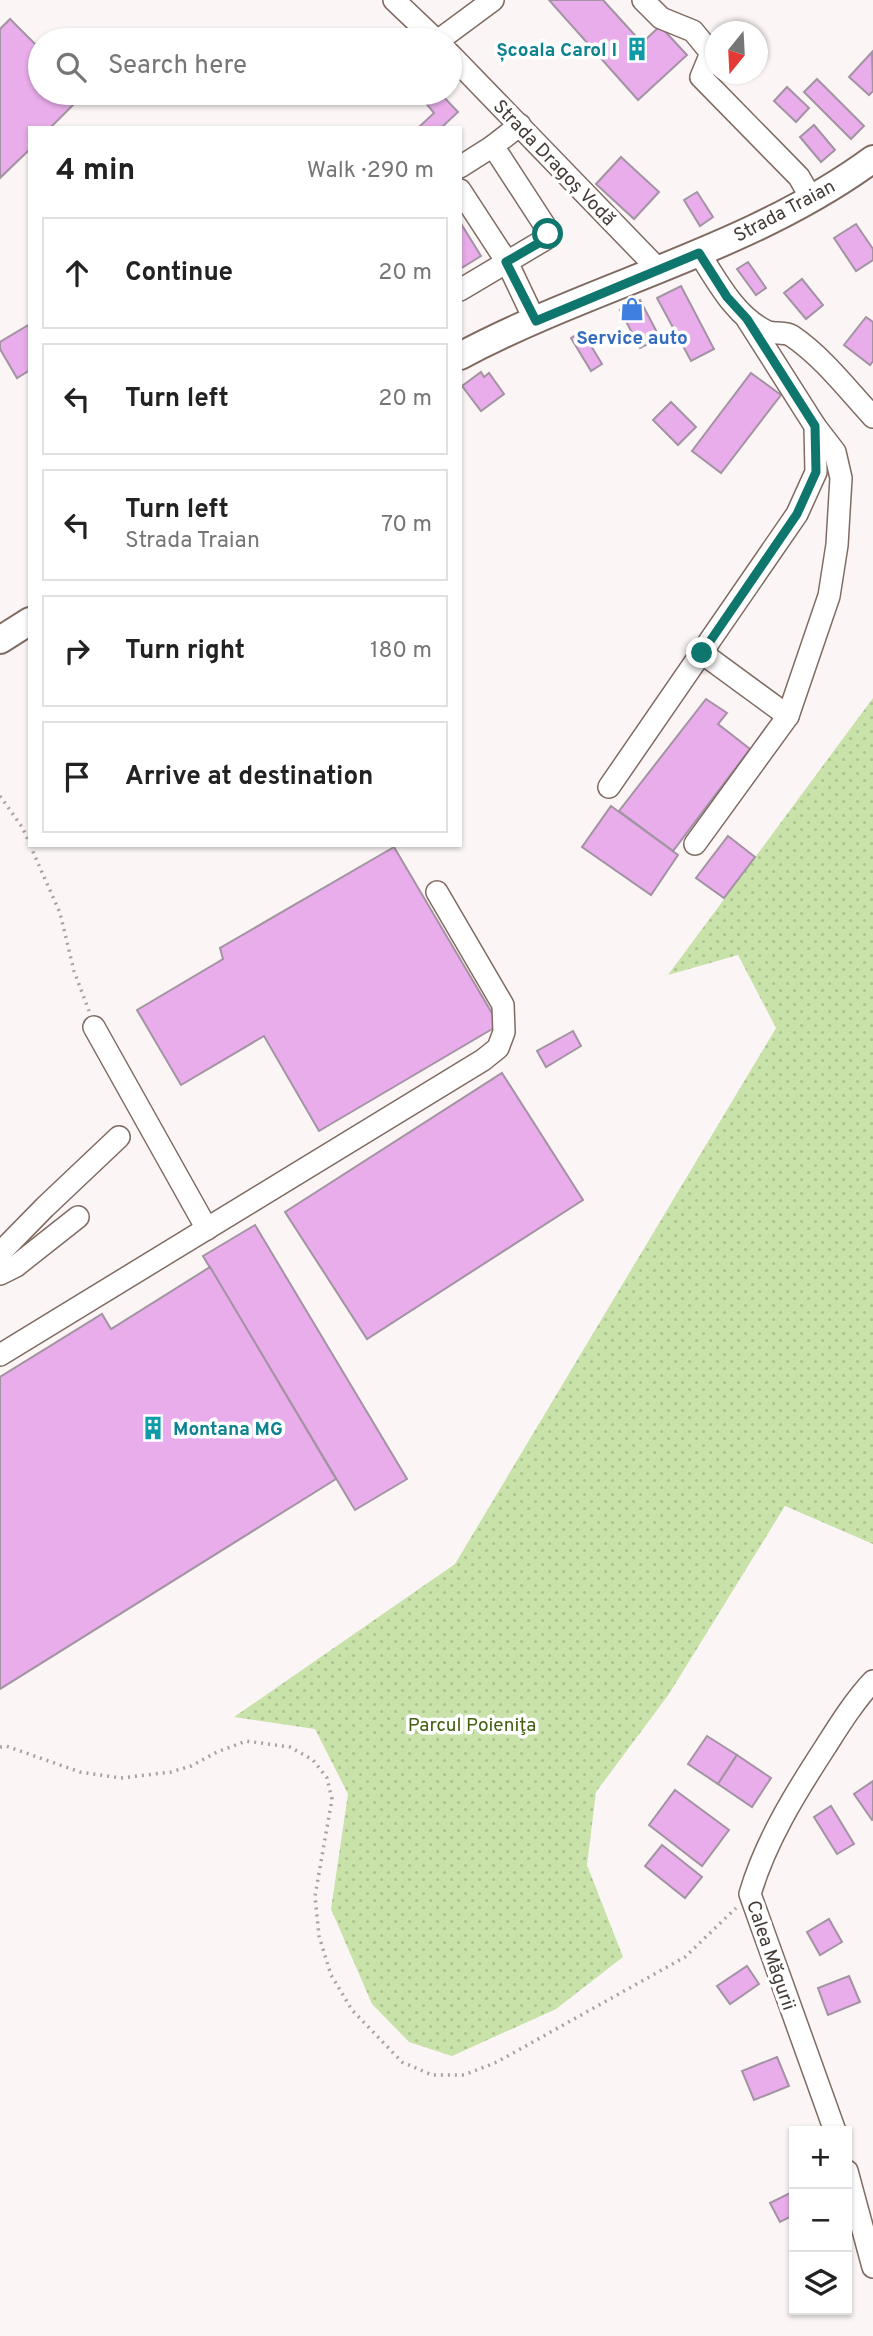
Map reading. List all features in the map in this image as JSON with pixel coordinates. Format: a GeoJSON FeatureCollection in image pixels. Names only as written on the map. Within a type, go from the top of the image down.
{"type":"FeatureCollection","features":[{"type":"Feature","properties":{"kind":"main road","name":"Strada Traian"},"geometry":{"type":"LineString","coordinates":[[462,355],[699,253],[811,198],[873,159]]}},
{"type":"Feature","properties":{"kind":"main road"},"geometry":{"type":"LineString","coordinates":[[0,640],[28,622]]}},
{"type":"Feature","properties":{"kind":"street"},"geometry":{"type":"LineString","coordinates":[[394,0],[424,28]]}},
{"type":"Feature","properties":{"kind":"street"},"geometry":{"type":"LineString","coordinates":[[454,28],[493,0]]}},
{"type":"Feature","properties":{"kind":"street"},"geometry":{"type":"LineString","coordinates":[[643,0],[661,18],[693,31],[711,53],[701,76],[799,177],[811,198]]}},
{"type":"Feature","properties":{"kind":"street","name":"Strada Dragoș Vodă"},"geometry":{"type":"LineString","coordinates":[[462,66],[659,270]]}},
{"type":"Feature","properties":{"kind":"street"},"geometry":{"type":"LineString","coordinates":[[462,166],[520,125]]}},
{"type":"Feature","properties":{"kind":"street"},"geometry":{"type":"LineString","coordinates":[[462,289],[544,240],[548,234],[493,146]]}},
{"type":"Feature","properties":{"kind":"street"},"geometry":{"type":"LineString","coordinates":[[462,193],[506,262],[536,321]]}},
{"type":"Feature","properties":{"kind":"street"},"geometry":{"type":"LineString","coordinates":[[695,844],[788,716],[829,596],[837,545],[841,478],[835,452],[815,426],[747,319],[727,297],[699,253]]}},
{"type":"Feature","properties":{"kind":"street"},"geometry":{"type":"LineString","coordinates":[[747,319],[768,333],[789,334],[816,356],[873,417]]}},
{"type":"Feature","properties":{"kind":"street"},"geometry":{"type":"LineString","coordinates":[[609,787],[797,514],[816,472],[815,426]]}},
{"type":"Feature","properties":{"kind":"street"},"geometry":{"type":"LineString","coordinates":[[702,653],[788,716]]}},
{"type":"Feature","properties":{"kind":"street"},"geometry":{"type":"LineString","coordinates":[[0,1355],[483,1060],[498,1048],[504,1032],[503,1005],[437,892]]}},
{"type":"Feature","properties":{"kind":"street"},"geometry":{"type":"LineString","coordinates":[[94,1027],[207,1228]]}},
{"type":"Feature","properties":{"kind":"street"},"geometry":{"type":"LineString","coordinates":[[4,1242],[119,1137]]}},
{"type":"Feature","properties":{"kind":"street"},"geometry":{"type":"LineString","coordinates":[[0,1274],[16,1266],[78,1217]]}},
{"type":"Feature","properties":{"kind":"street","name":"Calea Măgurii"},"geometry":{"type":"LineString","coordinates":[[833,2126],[750,1895],[758,1867],[813,1766],[842,1720],[873,1681]]}},
{"type":"Feature","properties":{"kind":"street"},"geometry":{"type":"LineString","coordinates":[[852,2189],[873,2267]]}},
{"type":"Feature","properties":{"kind":"path"},"geometry":{"type":"LineString","coordinates":[[0,796],[22,827],[28,840]]}},
{"type":"Feature","properties":{"kind":"path"},"geometry":{"type":"LineString","coordinates":[[31,847],[60,913],[74,971],[94,1027]]}},
{"type":"Feature","properties":{"kind":"path"},"geometry":{"type":"LineString","coordinates":[[0,1747],[6,1746],[80,1772],[121,1777],[171,1773],[246,1741],[290,1747],[313,1760],[327,1778],[332,1799],[315,1896],[319,1936],[331,1975],[352,2010],[383,2044],[402,2062],[432,2075],[464,2075],[497,2062],[685,1957],[750,1895]]}},
{"type":"Feature","properties":{"kind":"green space","name":"Parcul Poieniţa"},"geometry":{"type":"Polygon","coordinates":[[[873,698],[873,1544],[785,1506],[669,1694],[596,1792],[587,1865],[623,1957],[556,2009],[452,2056],[409,2042],[372,2004],[331,1909],[348,1794],[315,1729],[234,1717],[455,1564],[776,1028],[738,955],[668,975],[873,698]]]}},
{"type":"Feature","properties":{"kind":"building","name":"Școala Carol I"},"geometry":{"type":"Polygon","coordinates":[[[549,0],[603,0],[642,43],[660,26],[687,55],[638,100],[549,0]]]}},
{"type":"Feature","properties":{"kind":"building"},"geometry":{"type":"Polygon","coordinates":[[[10,19],[28,37],[28,105],[73,105],[52,126],[28,126],[28,151],[0,178],[0,29],[10,19]]]}},
{"type":"Feature","properties":{"kind":"building"},"geometry":{"type":"Polygon","coordinates":[[[872,52],[873,91],[869,95],[849,77],[872,52]]]}},
{"type":"Feature","properties":{"kind":"building"},"geometry":{"type":"Polygon","coordinates":[[[817,79],[864,126],[851,139],[804,92],[817,79]]]}},
{"type":"Feature","properties":{"kind":"building"},"geometry":{"type":"Polygon","coordinates":[[[787,87],[809,108],[796,122],[774,101],[787,87]]]}},
{"type":"Feature","properties":{"kind":"building"},"geometry":{"type":"Polygon","coordinates":[[[427,105],[451,105],[458,112],[443,126],[420,126],[434,113],[427,105]]]}},
{"type":"Feature","properties":{"kind":"building"},"geometry":{"type":"Polygon","coordinates":[[[814,125],[835,150],[821,162],[800,137],[814,125]]]}},
{"type":"Feature","properties":{"kind":"building"},"geometry":{"type":"Polygon","coordinates":[[[621,157],[659,192],[634,219],[596,184],[621,157]]]}},
{"type":"Feature","properties":{"kind":"building"},"geometry":{"type":"Polygon","coordinates":[[[697,192],[713,217],[700,226],[684,200],[697,192]]]}},
{"type":"Feature","properties":{"kind":"building"},"geometry":{"type":"Polygon","coordinates":[[[856,224],[873,249],[873,260],[856,271],[834,238],[856,224]]]}},
{"type":"Feature","properties":{"kind":"building"},"geometry":{"type":"Polygon","coordinates":[[[462,225],[481,256],[462,268],[462,225]]]}},
{"type":"Feature","properties":{"kind":"building"},"geometry":{"type":"Polygon","coordinates":[[[748,262],[766,288],[756,295],[737,269],[748,262]]]}},
{"type":"Feature","properties":{"kind":"building"},"geometry":{"type":"Polygon","coordinates":[[[802,279],[823,305],[806,319],[784,293],[802,279]]]}},
{"type":"Feature","properties":{"kind":"building"},"geometry":{"type":"Polygon","coordinates":[[[681,286],[714,349],[691,361],[657,298],[681,286]]]}},
{"type":"Feature","properties":{"kind":"building"},"geometry":{"type":"Polygon","coordinates":[[[640,300],[660,338],[640,348],[620,310],[640,300]]]}},
{"type":"Feature","properties":{"kind":"building"},"geometry":{"type":"Polygon","coordinates":[[[866,317],[873,322],[873,361],[870,365],[844,345],[866,317]]]}},
{"type":"Feature","properties":{"kind":"building"},"geometry":{"type":"Polygon","coordinates":[[[28,325],[28,371],[17,378],[0,349],[0,342],[28,325]]]}},
{"type":"Feature","properties":{"kind":"building"},"geometry":{"type":"Polygon","coordinates":[[[582,331],[602,364],[591,371],[571,338],[582,331]]]}},
{"type":"Feature","properties":{"kind":"building"},"geometry":{"type":"Polygon","coordinates":[[[481,372],[484,377],[489,373],[504,394],[481,411],[462,386],[481,372]]]}},
{"type":"Feature","properties":{"kind":"building"},"geometry":{"type":"Polygon","coordinates":[[[751,373],[781,395],[721,473],[692,451],[751,373]]]}},
{"type":"Feature","properties":{"kind":"building"},"geometry":{"type":"Polygon","coordinates":[[[671,402],[696,427],[678,445],[653,420],[671,402]]]}},
{"type":"Feature","properties":{"kind":"building"},"geometry":{"type":"Polygon","coordinates":[[[706,699],[727,713],[718,724],[750,749],[673,851],[619,811],[706,699]]]}},
{"type":"Feature","properties":{"kind":"building"},"geometry":{"type":"Polygon","coordinates":[[[611,806],[678,855],[651,895],[582,847],[611,806]]]}},
{"type":"Feature","properties":{"kind":"building"},"geometry":{"type":"Polygon","coordinates":[[[728,836],[755,857],[724,898],[696,878],[728,836]]]}},
{"type":"Feature","properties":{"kind":"building"},"geometry":{"type":"Polygon","coordinates":[[[394,847],[499,1025],[319,1131],[264,1036],[181,1085],[137,1010],[223,959],[220,948],[394,847]]]}},
{"type":"Feature","properties":{"kind":"building"},"geometry":{"type":"Polygon","coordinates":[[[573,1031],[581,1046],[546,1067],[537,1051],[573,1031]]]}},
{"type":"Feature","properties":{"kind":"building"},"geometry":{"type":"Polygon","coordinates":[[[502,1073],[583,1200],[367,1339],[285,1212],[502,1073]]]}},
{"type":"Feature","properties":{"kind":"building"},"geometry":{"type":"Polygon","coordinates":[[[255,1225],[407,1479],[355,1510],[203,1256],[255,1225]]]}},
{"type":"Feature","properties":{"kind":"building","name":"Montana MG"},"geometry":{"type":"Polygon","coordinates":[[[210,1267],[336,1479],[0,1689],[0,1377],[102,1314],[111,1329],[210,1267]]]}},
{"type":"Feature","properties":{"kind":"building"},"geometry":{"type":"Polygon","coordinates":[[[707,1736],[737,1755],[718,1784],[688,1764],[707,1736]]]}},
{"type":"Feature","properties":{"kind":"building"},"geometry":{"type":"Polygon","coordinates":[[[737,1755],[771,1778],[752,1807],[718,1784],[737,1755]]]}},
{"type":"Feature","properties":{"kind":"building"},"geometry":{"type":"Polygon","coordinates":[[[873,1781],[873,1819],[872,1820],[854,1794],[873,1781]]]}},
{"type":"Feature","properties":{"kind":"building"},"geometry":{"type":"Polygon","coordinates":[[[675,1790],[729,1830],[702,1866],[649,1825],[675,1790]]]}},
{"type":"Feature","properties":{"kind":"building"},"geometry":{"type":"Polygon","coordinates":[[[831,1806],[854,1844],[837,1854],[814,1817],[831,1806]]]}},
{"type":"Feature","properties":{"kind":"building"},"geometry":{"type":"Polygon","coordinates":[[[662,1845],[702,1877],[685,1898],[645,1866],[662,1845]]]}},
{"type":"Feature","properties":{"kind":"building"},"geometry":{"type":"Polygon","coordinates":[[[829,1919],[842,1942],[820,1955],[807,1932],[829,1919]]]}},
{"type":"Feature","properties":{"kind":"building"},"geometry":{"type":"Polygon","coordinates":[[[747,1966],[759,1984],[730,2004],[717,1986],[747,1966]]]}},
{"type":"Feature","properties":{"kind":"building"},"geometry":{"type":"Polygon","coordinates":[[[849,1976],[860,2002],[828,2015],[818,1988],[849,1976]]]}},
{"type":"Feature","properties":{"kind":"building"},"geometry":{"type":"Polygon","coordinates":[[[777,2057],[789,2086],[754,2100],[742,2071],[777,2057]]]}},
{"type":"Feature","properties":{"kind":"building"},"geometry":{"type":"Polygon","coordinates":[[[789,2194],[789,2218],[780,2222],[770,2203],[789,2194]]]}},
{"type":"Feature","properties":{"kind":"place","name":"Școala Carol I"},"geometry":{"type":"Point","coordinates":[637,49]}},
{"type":"Feature","properties":{"kind":"place","name":"Service auto"},"geometry":{"type":"Point","coordinates":[632,309]}},
{"type":"Feature","properties":{"kind":"place","name":"Montana MG"},"geometry":{"type":"Point","coordinates":[153,1428]}},
{"type":"Feature","properties":{"kind":"route"},"geometry":{"type":"LineString","coordinates":[[548,234],[544,240],[506,262],[536,321],[699,253],[727,297],[747,319],[771,361],[815,426],[816,472],[797,514],[702,653]]}}]}
